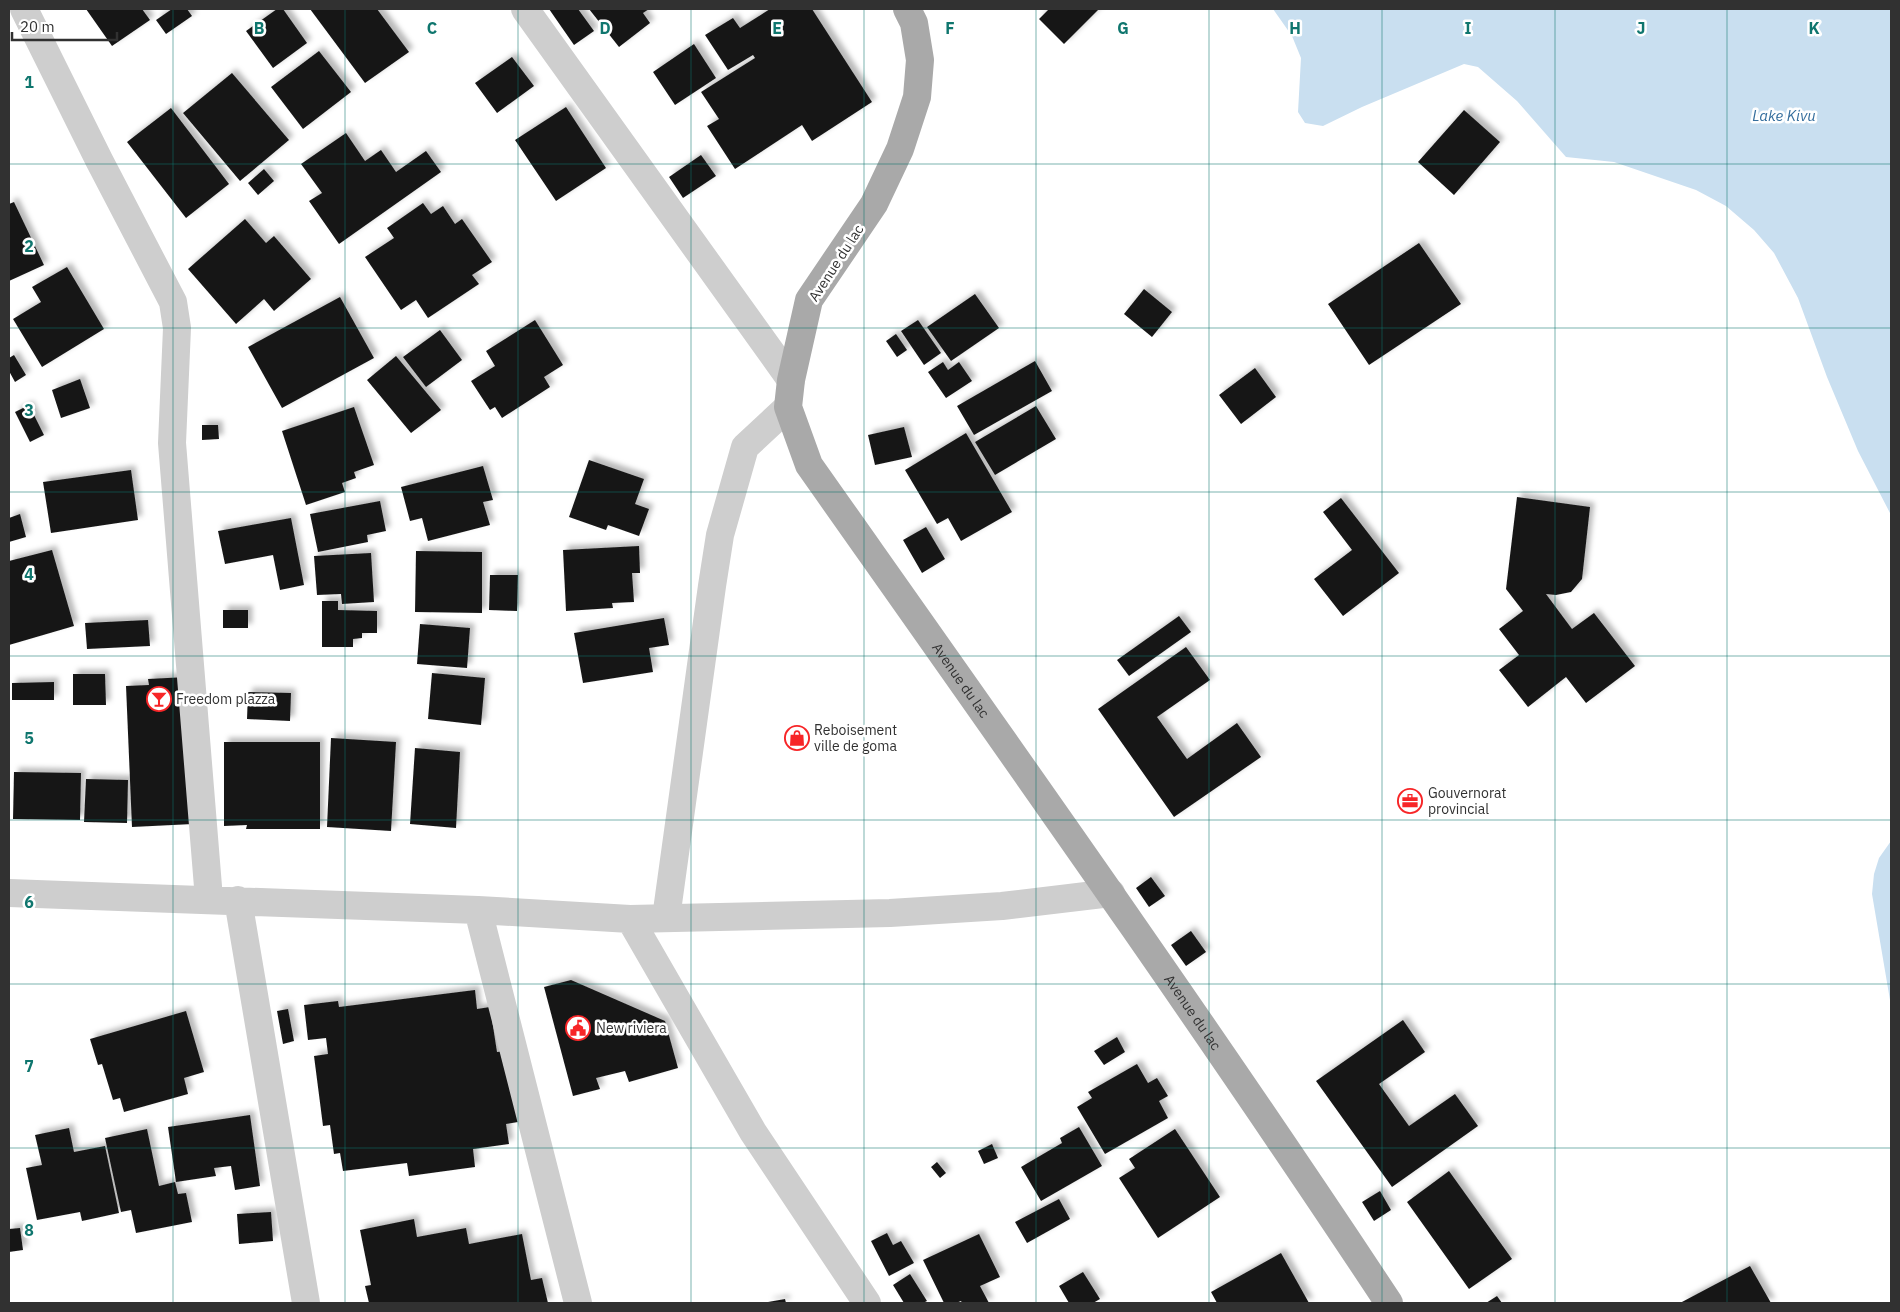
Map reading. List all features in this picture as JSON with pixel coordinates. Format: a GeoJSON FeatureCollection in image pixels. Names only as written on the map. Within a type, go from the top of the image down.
{"type":"FeatureCollection","features":[{"type":"Feature","properties":{"kind":"main road","name":"Avenue du lac"},"geometry":{"type":"LineString","coordinates":[[907,9],[914,24],[920,60],[917,97],[900,149],[874,204],[809,300],[791,380],[788,407],[809,466],[1111,894],[1282,1141],[1389,1303]]}},
{"type":"Feature","properties":{"kind":"street"},"geometry":{"type":"LineString","coordinates":[[24,9],[99,160],[173,302],[177,328],[172,443],[209,899]]}},
{"type":"Feature","properties":{"kind":"street"},"geometry":{"type":"LineString","coordinates":[[525,9],[791,380]]}},
{"type":"Feature","properties":{"kind":"street"},"geometry":{"type":"LineString","coordinates":[[666,918],[720,535],[746,447],[788,407]]}},
{"type":"Feature","properties":{"kind":"street"},"geometry":{"type":"LineString","coordinates":[[9,893],[478,910],[630,919],[890,913],[1002,906],[1111,894]]}},
{"type":"Feature","properties":{"kind":"street"},"geometry":{"type":"LineString","coordinates":[[238,900],[306,1303]]}},
{"type":"Feature","properties":{"kind":"street"},"geometry":{"type":"LineString","coordinates":[[478,910],[578,1303]]}},
{"type":"Feature","properties":{"kind":"street"},"geometry":{"type":"LineString","coordinates":[[630,919],[753,1132],[867,1303]]}},
{"type":"Feature","properties":{"kind":"water","name":"Lake Kivu"},"geometry":{"type":"Polygon","coordinates":[[[1273,9],[1891,9],[1891,515],[1858,451],[1827,377],[1798,298],[1774,253],[1754,230],[1726,206],[1696,190],[1614,162],[1566,157],[1517,101],[1478,67],[1464,64],[1362,107],[1323,126],[1305,123],[1298,112],[1301,58],[1292,36],[1273,9]]]}},
{"type":"Feature","properties":{"kind":"water"},"geometry":{"type":"Polygon","coordinates":[[[1891,841],[1891,1006],[1872,894],[1874,874],[1879,858],[1891,841]]]}},
{"type":"Feature","properties":{"kind":"building"},"geometry":{"type":"Polygon","coordinates":[[[86,9],[142,9],[150,20],[112,46],[86,9]]]}},
{"type":"Feature","properties":{"kind":"building"},"geometry":{"type":"Polygon","coordinates":[[[172,9],[187,9],[192,16],[166,34],[156,20],[172,9]]]}},
{"type":"Feature","properties":{"kind":"building"},"geometry":{"type":"Polygon","coordinates":[[[277,9],[283,9],[307,43],[273,68],[246,31],[277,9]]]}},
{"type":"Feature","properties":{"kind":"building"},"geometry":{"type":"Polygon","coordinates":[[[310,9],[377,9],[409,52],[365,83],[310,9]]]}},
{"type":"Feature","properties":{"kind":"building"},"geometry":{"type":"Polygon","coordinates":[[[549,9],[578,9],[594,31],[574,45],[549,9]]]}},
{"type":"Feature","properties":{"kind":"building"},"geometry":{"type":"Polygon","coordinates":[[[589,9],[649,9],[643,13],[650,23],[619,47],[589,9]]]}},
{"type":"Feature","properties":{"kind":"building"},"geometry":{"type":"Polygon","coordinates":[[[770,9],[812,9],[872,102],[812,141],[802,125],[735,169],[707,126],[719,119],[701,92],[755,58],[753,55],[728,70],[705,35],[733,18],[740,28],[770,9]]]}},
{"type":"Feature","properties":{"kind":"building"},"geometry":{"type":"Polygon","coordinates":[[[1049,9],[1099,9],[1064,44],[1039,19],[1049,9]]]}},
{"type":"Feature","properties":{"kind":"building"},"geometry":{"type":"Polygon","coordinates":[[[694,44],[716,78],[675,105],[653,72],[694,44]]]}},
{"type":"Feature","properties":{"kind":"building"},"geometry":{"type":"Polygon","coordinates":[[[319,51],[351,92],[303,129],[271,87],[319,51]]]}},
{"type":"Feature","properties":{"kind":"building"},"geometry":{"type":"Polygon","coordinates":[[[512,57],[534,86],[497,113],[475,83],[512,57]]]}},
{"type":"Feature","properties":{"kind":"building"},"geometry":{"type":"Polygon","coordinates":[[[232,73],[289,140],[240,181],[183,113],[232,73]]]}},
{"type":"Feature","properties":{"kind":"building"},"geometry":{"type":"Polygon","coordinates":[[[566,107],[606,168],[556,201],[515,140],[566,107]]]}},
{"type":"Feature","properties":{"kind":"building"},"geometry":{"type":"Polygon","coordinates":[[[171,108],[229,184],[186,218],[127,142],[171,108]]]}},
{"type":"Feature","properties":{"kind":"building"},"geometry":{"type":"Polygon","coordinates":[[[1464,110],[1500,142],[1454,195],[1418,162],[1464,110]]]}},
{"type":"Feature","properties":{"kind":"building"},"geometry":{"type":"Polygon","coordinates":[[[346,133],[365,161],[381,150],[396,172],[426,151],[441,172],[339,244],[309,201],[322,193],[301,164],[346,133]]]}},
{"type":"Feature","properties":{"kind":"building"},"geometry":{"type":"Polygon","coordinates":[[[701,155],[716,176],[683,198],[669,177],[701,155]]]}},
{"type":"Feature","properties":{"kind":"building"},"geometry":{"type":"Polygon","coordinates":[[[264,169],[274,181],[258,195],[248,183],[264,169]]]}},
{"type":"Feature","properties":{"kind":"building"},"geometry":{"type":"Polygon","coordinates":[[[14,202],[44,265],[9,281],[9,204],[14,202]]]}},
{"type":"Feature","properties":{"kind":"building"},"geometry":{"type":"Polygon","coordinates":[[[423,203],[431,214],[443,206],[455,224],[462,219],[492,262],[472,275],[479,284],[428,318],[416,300],[401,310],[365,257],[394,238],[387,228],[423,203]]]}},
{"type":"Feature","properties":{"kind":"building"},"geometry":{"type":"Polygon","coordinates":[[[245,219],[266,243],[274,236],[311,279],[274,311],[264,299],[236,324],[188,269],[245,219]]]}},
{"type":"Feature","properties":{"kind":"building"},"geometry":{"type":"Polygon","coordinates":[[[1419,243],[1461,304],[1369,365],[1328,304],[1419,243]]]}},
{"type":"Feature","properties":{"kind":"building"},"geometry":{"type":"Polygon","coordinates":[[[67,267],[104,329],[42,367],[13,319],[41,302],[32,287],[67,267]]]}},
{"type":"Feature","properties":{"kind":"building"},"geometry":{"type":"Polygon","coordinates":[[[1144,289],[1172,312],[1152,337],[1124,314],[1144,289]]]}},
{"type":"Feature","properties":{"kind":"building"},"geometry":{"type":"Polygon","coordinates":[[[975,294],[999,328],[951,361],[927,327],[975,294]]]}},
{"type":"Feature","properties":{"kind":"building"},"geometry":{"type":"Polygon","coordinates":[[[340,297],[374,358],[282,408],[248,347],[340,297]]]}},
{"type":"Feature","properties":{"kind":"building"},"geometry":{"type":"Polygon","coordinates":[[[535,320],[563,365],[544,377],[550,387],[502,418],[495,407],[490,410],[471,381],[495,366],[486,351],[535,320]]]}},
{"type":"Feature","properties":{"kind":"building"},"geometry":{"type":"Polygon","coordinates":[[[918,320],[941,353],[924,365],[901,331],[918,320]]]}},
{"type":"Feature","properties":{"kind":"building"},"geometry":{"type":"Polygon","coordinates":[[[440,330],[462,360],[426,387],[403,357],[440,330]]]}},
{"type":"Feature","properties":{"kind":"building"},"geometry":{"type":"Polygon","coordinates":[[[896,334],[907,350],[897,357],[886,341],[896,334]]]}},
{"type":"Feature","properties":{"kind":"building"},"geometry":{"type":"Polygon","coordinates":[[[14,355],[26,375],[15,382],[9,371],[9,358],[14,355]]]}},
{"type":"Feature","properties":{"kind":"building"},"geometry":{"type":"Polygon","coordinates":[[[396,356],[441,410],[411,433],[367,380],[396,356]]]}},
{"type":"Feature","properties":{"kind":"building"},"geometry":{"type":"Polygon","coordinates":[[[1035,361],[1052,391],[974,435],[957,406],[1035,361]]]}},
{"type":"Feature","properties":{"kind":"building"},"geometry":{"type":"Polygon","coordinates":[[[943,362],[948,370],[959,362],[972,381],[946,398],[928,372],[943,362]]]}},
{"type":"Feature","properties":{"kind":"building"},"geometry":{"type":"Polygon","coordinates":[[[1255,368],[1276,397],[1241,424],[1219,395],[1255,368]]]}},
{"type":"Feature","properties":{"kind":"building"},"geometry":{"type":"Polygon","coordinates":[[[80,379],[90,408],[61,418],[52,390],[80,379]]]}},
{"type":"Feature","properties":{"kind":"building"},"geometry":{"type":"Polygon","coordinates":[[[29,405],[44,435],[30,442],[15,412],[29,405]]]}},
{"type":"Feature","properties":{"kind":"building"},"geometry":{"type":"Polygon","coordinates":[[[1036,406],[1056,439],[995,475],[975,442],[1036,406]]]}},
{"type":"Feature","properties":{"kind":"building"},"geometry":{"type":"Polygon","coordinates":[[[354,407],[374,465],[354,472],[356,478],[342,483],[345,492],[306,505],[282,431],[354,407]]]}},
{"type":"Feature","properties":{"kind":"building"},"geometry":{"type":"Polygon","coordinates":[[[202,425],[218,425],[219,439],[202,440],[202,425]]]}},
{"type":"Feature","properties":{"kind":"building"},"geometry":{"type":"Polygon","coordinates":[[[904,427],[912,457],[875,465],[868,435],[904,427]]]}},
{"type":"Feature","properties":{"kind":"building"},"geometry":{"type":"Polygon","coordinates":[[[966,433],[1012,512],[961,541],[948,518],[937,524],[905,470],[966,433]]]}},
{"type":"Feature","properties":{"kind":"building"},"geometry":{"type":"Polygon","coordinates":[[[589,460],[644,479],[635,504],[649,509],[639,536],[608,525],[606,530],[569,517],[589,460]]]}},
{"type":"Feature","properties":{"kind":"building"},"geometry":{"type":"Polygon","coordinates":[[[483,466],[493,500],[483,502],[490,525],[428,541],[422,518],[410,521],[401,487],[483,466]]]}},
{"type":"Feature","properties":{"kind":"building"},"geometry":{"type":"Polygon","coordinates":[[[131,470],[138,520],[51,533],[43,482],[131,470]]]}},
{"type":"Feature","properties":{"kind":"building"},"geometry":{"type":"Polygon","coordinates":[[[1517,497],[1590,507],[1582,579],[1571,592],[1556,595],[1546,594],[1572,629],[1594,613],[1635,666],[1586,703],[1566,677],[1528,707],[1499,670],[1519,655],[1499,629],[1523,611],[1506,589],[1517,497]]]}},
{"type":"Feature","properties":{"kind":"building"},"geometry":{"type":"Polygon","coordinates":[[[1341,498],[1399,573],[1343,616],[1314,579],[1352,550],[1323,512],[1341,498]]]}},
{"type":"Feature","properties":{"kind":"building"},"geometry":{"type":"Polygon","coordinates":[[[380,501],[386,531],[367,535],[368,542],[318,552],[310,514],[380,501]]]}},
{"type":"Feature","properties":{"kind":"building"},"geometry":{"type":"Polygon","coordinates":[[[20,514],[26,537],[9,542],[9,518],[20,514]]]}},
{"type":"Feature","properties":{"kind":"building"},"geometry":{"type":"Polygon","coordinates":[[[291,518],[304,585],[280,590],[273,555],[225,564],[218,531],[291,518]]]}},
{"type":"Feature","properties":{"kind":"building"},"geometry":{"type":"Polygon","coordinates":[[[926,527],[945,559],[922,573],[903,540],[926,527]]]}},
{"type":"Feature","properties":{"kind":"building"},"geometry":{"type":"Polygon","coordinates":[[[639,546],[640,573],[632,573],[634,602],[612,603],[613,608],[566,611],[563,550],[639,546]]]}},
{"type":"Feature","properties":{"kind":"building"},"geometry":{"type":"Polygon","coordinates":[[[52,550],[74,626],[9,645],[9,561],[52,550]]]}},
{"type":"Feature","properties":{"kind":"building"},"geometry":{"type":"Polygon","coordinates":[[[416,551],[482,552],[482,613],[415,612],[416,551]]]}},
{"type":"Feature","properties":{"kind":"building"},"geometry":{"type":"Polygon","coordinates":[[[371,553],[374,602],[342,604],[341,594],[317,595],[314,556],[371,553]]]}},
{"type":"Feature","properties":{"kind":"building"},"geometry":{"type":"Polygon","coordinates":[[[490,575],[518,575],[517,611],[489,610],[490,575]]]}},
{"type":"Feature","properties":{"kind":"building"},"geometry":{"type":"Polygon","coordinates":[[[322,601],[338,601],[338,610],[377,611],[377,633],[362,633],[362,638],[353,639],[353,647],[322,647],[322,601]]]}},
{"type":"Feature","properties":{"kind":"building"},"geometry":{"type":"Polygon","coordinates":[[[223,610],[248,610],[248,628],[223,628],[223,610]]]}},
{"type":"Feature","properties":{"kind":"building"},"geometry":{"type":"Polygon","coordinates":[[[1179,616],[1191,632],[1129,676],[1117,660],[1179,616]]]}},
{"type":"Feature","properties":{"kind":"building"},"geometry":{"type":"Polygon","coordinates":[[[664,618],[669,645],[649,648],[653,672],[583,683],[574,633],[664,618]]]}},
{"type":"Feature","properties":{"kind":"building"},"geometry":{"type":"Polygon","coordinates":[[[148,620],[150,646],[87,649],[85,623],[148,620]]]}},
{"type":"Feature","properties":{"kind":"building"},"geometry":{"type":"Polygon","coordinates":[[[420,624],[470,628],[467,668],[417,664],[420,624]]]}},
{"type":"Feature","properties":{"kind":"building"},"geometry":{"type":"Polygon","coordinates":[[[1186,647],[1210,680],[1157,717],[1187,759],[1237,723],[1261,757],[1174,817],[1098,709],[1186,647]]]}},
{"type":"Feature","properties":{"kind":"building"},"geometry":{"type":"Polygon","coordinates":[[[432,673],[485,678],[481,725],[428,719],[432,673]]]}},
{"type":"Feature","properties":{"kind":"building"},"geometry":{"type":"Polygon","coordinates":[[[73,674],[105,674],[106,705],[73,705],[73,674]]]}},
{"type":"Feature","properties":{"kind":"building"},"geometry":{"type":"Polygon","coordinates":[[[187,677],[193,824],[132,827],[126,686],[149,685],[148,679],[187,677]]]}},
{"type":"Feature","properties":{"kind":"building"},"geometry":{"type":"Polygon","coordinates":[[[54,682],[54,700],[12,700],[12,683],[54,682]]]}},
{"type":"Feature","properties":{"kind":"building"},"geometry":{"type":"Polygon","coordinates":[[[248,692],[291,693],[290,721],[247,719],[248,692]]]}},
{"type":"Feature","properties":{"kind":"building"},"geometry":{"type":"Polygon","coordinates":[[[331,738],[396,742],[391,831],[327,827],[331,738]]]}},
{"type":"Feature","properties":{"kind":"building"},"geometry":{"type":"Polygon","coordinates":[[[224,742],[320,742],[320,829],[246,829],[247,825],[224,826],[224,742]]]}},
{"type":"Feature","properties":{"kind":"building"},"geometry":{"type":"Polygon","coordinates":[[[415,748],[460,752],[456,828],[410,824],[415,748]]]}},
{"type":"Feature","properties":{"kind":"building"},"geometry":{"type":"Polygon","coordinates":[[[14,772],[81,773],[80,820],[13,819],[14,772]]]}},
{"type":"Feature","properties":{"kind":"building"},"geometry":{"type":"Polygon","coordinates":[[[86,779],[128,780],[127,823],[84,822],[86,779]]]}},
{"type":"Feature","properties":{"kind":"building"},"geometry":{"type":"Polygon","coordinates":[[[1151,877],[1165,896],[1149,907],[1136,888],[1151,877]]]}},
{"type":"Feature","properties":{"kind":"building"},"geometry":{"type":"Polygon","coordinates":[[[1191,931],[1206,952],[1186,966],[1171,945],[1191,931]]]}},
{"type":"Feature","properties":{"kind":"building"},"geometry":{"type":"Polygon","coordinates":[[[571,980],[665,1021],[678,1068],[629,1082],[625,1071],[596,1078],[600,1089],[573,1096],[544,987],[571,980]]]}},
{"type":"Feature","properties":{"kind":"building"},"geometry":{"type":"Polygon","coordinates":[[[475,990],[477,1009],[490,1007],[497,1052],[508,1051],[518,1122],[506,1124],[509,1144],[473,1149],[475,1167],[409,1176],[407,1163],[343,1171],[340,1153],[334,1154],[330,1125],[323,1126],[314,1056],[328,1054],[326,1038],[308,1040],[304,1005],[338,1001],[339,1007],[475,990]]]}},
{"type":"Feature","properties":{"kind":"building"},"geometry":{"type":"Polygon","coordinates":[[[288,1009],[294,1041],[283,1044],[277,1011],[288,1009]]]}},
{"type":"Feature","properties":{"kind":"building"},"geometry":{"type":"Polygon","coordinates":[[[186,1011],[204,1072],[184,1078],[188,1094],[124,1112],[120,1098],[113,1100],[102,1064],[98,1065],[90,1039],[186,1011]]]}},
{"type":"Feature","properties":{"kind":"building"},"geometry":{"type":"Polygon","coordinates":[[[1403,1020],[1425,1052],[1379,1084],[1409,1126],[1455,1094],[1478,1126],[1392,1187],[1316,1081],[1403,1020]]]}},
{"type":"Feature","properties":{"kind":"building"},"geometry":{"type":"Polygon","coordinates":[[[1117,1037],[1125,1052],[1104,1065],[1094,1051],[1117,1037]]]}},
{"type":"Feature","properties":{"kind":"building"},"geometry":{"type":"Polygon","coordinates":[[[1137,1064],[1148,1083],[1157,1078],[1168,1096],[1159,1101],[1168,1118],[1105,1154],[1077,1107],[1092,1098],[1088,1092],[1137,1064]]]}},
{"type":"Feature","properties":{"kind":"building"},"geometry":{"type":"Polygon","coordinates":[[[250,1115],[260,1186],[235,1190],[231,1166],[214,1168],[216,1176],[176,1182],[168,1127],[250,1115]]]}},
{"type":"Feature","properties":{"kind":"building"},"geometry":{"type":"Polygon","coordinates":[[[1079,1127],[1102,1166],[1041,1201],[1021,1167],[1062,1143],[1060,1138],[1079,1127]]]}},
{"type":"Feature","properties":{"kind":"building"},"geometry":{"type":"Polygon","coordinates":[[[69,1128],[74,1152],[105,1146],[119,1213],[82,1221],[80,1212],[37,1220],[26,1168],[42,1165],[35,1135],[69,1128]]]}},
{"type":"Feature","properties":{"kind":"building"},"geometry":{"type":"Polygon","coordinates":[[[147,1129],[159,1186],[175,1182],[178,1194],[186,1193],[192,1222],[136,1233],[131,1210],[121,1212],[105,1138],[147,1129]]]}},
{"type":"Feature","properties":{"kind":"building"},"geometry":{"type":"Polygon","coordinates":[[[1175,1129],[1220,1197],[1158,1238],[1119,1178],[1135,1168],[1129,1159],[1175,1129]]]}},
{"type":"Feature","properties":{"kind":"building"},"geometry":{"type":"Polygon","coordinates":[[[992,1144],[998,1158],[984,1164],[978,1151],[992,1144]]]}},
{"type":"Feature","properties":{"kind":"building"},"geometry":{"type":"Polygon","coordinates":[[[937,1162],[946,1173],[940,1178],[931,1167],[937,1162]]]}},
{"type":"Feature","properties":{"kind":"building"},"geometry":{"type":"Polygon","coordinates":[[[1449,1171],[1512,1259],[1469,1289],[1407,1202],[1449,1171]]]}},
{"type":"Feature","properties":{"kind":"building"},"geometry":{"type":"Polygon","coordinates":[[[1380,1191],[1391,1210],[1374,1221],[1362,1202],[1380,1191]]]}},
{"type":"Feature","properties":{"kind":"building"},"geometry":{"type":"Polygon","coordinates":[[[1059,1199],[1070,1219],[1027,1243],[1015,1222],[1059,1199]]]}},
{"type":"Feature","properties":{"kind":"building"},"geometry":{"type":"Polygon","coordinates":[[[271,1212],[273,1241],[239,1244],[237,1214],[271,1212]]]}},
{"type":"Feature","properties":{"kind":"building"},"geometry":{"type":"Polygon","coordinates":[[[414,1219],[417,1237],[466,1228],[469,1244],[522,1234],[531,1280],[542,1278],[548,1303],[369,1303],[365,1286],[371,1285],[360,1230],[414,1219]]]}},
{"type":"Feature","properties":{"kind":"building"},"geometry":{"type":"Polygon","coordinates":[[[20,1228],[23,1250],[9,1252],[9,1229],[20,1228]]]}},
{"type":"Feature","properties":{"kind":"building"},"geometry":{"type":"Polygon","coordinates":[[[887,1233],[893,1245],[901,1241],[914,1263],[889,1276],[871,1241],[887,1233]]]}},
{"type":"Feature","properties":{"kind":"building"},"geometry":{"type":"Polygon","coordinates":[[[979,1234],[1000,1277],[980,1286],[989,1303],[962,1303],[961,1301],[944,1303],[923,1260],[979,1234]]]}},
{"type":"Feature","properties":{"kind":"building"},"geometry":{"type":"Polygon","coordinates":[[[1281,1253],[1309,1303],[1217,1303],[1211,1292],[1281,1253]]]}},
{"type":"Feature","properties":{"kind":"building"},"geometry":{"type":"Polygon","coordinates":[[[1750,1266],[1771,1303],[1680,1303],[1750,1266]]]}},
{"type":"Feature","properties":{"kind":"building"},"geometry":{"type":"Polygon","coordinates":[[[1083,1272],[1100,1299],[1093,1303],[1069,1303],[1059,1286],[1083,1272]]]}},
{"type":"Feature","properties":{"kind":"building"},"geometry":{"type":"Polygon","coordinates":[[[910,1274],[927,1301],[923,1303],[904,1303],[893,1285],[910,1274]]]}},
{"type":"Feature","properties":{"kind":"building"},"geometry":{"type":"Polygon","coordinates":[[[1497,1296],[1502,1303],[1486,1303],[1497,1296]]]}},
{"type":"Feature","properties":{"kind":"building"},"geometry":{"type":"Polygon","coordinates":[[[785,1299],[786,1303],[768,1303],[768,1302],[785,1299]]]}},
{"type":"Feature","properties":{"kind":"place","name":"Freedom plazza"},"geometry":{"type":"Point","coordinates":[159,699]}},
{"type":"Feature","properties":{"kind":"place","name":"Reboisement ville de goma"},"geometry":{"type":"Point","coordinates":[797,738]}},
{"type":"Feature","properties":{"kind":"place","name":"Gouvernorat provincial"},"geometry":{"type":"Point","coordinates":[1410,801]}},
{"type":"Feature","properties":{"kind":"place","name":"New riviera"},"geometry":{"type":"Point","coordinates":[578,1028]}}]}
